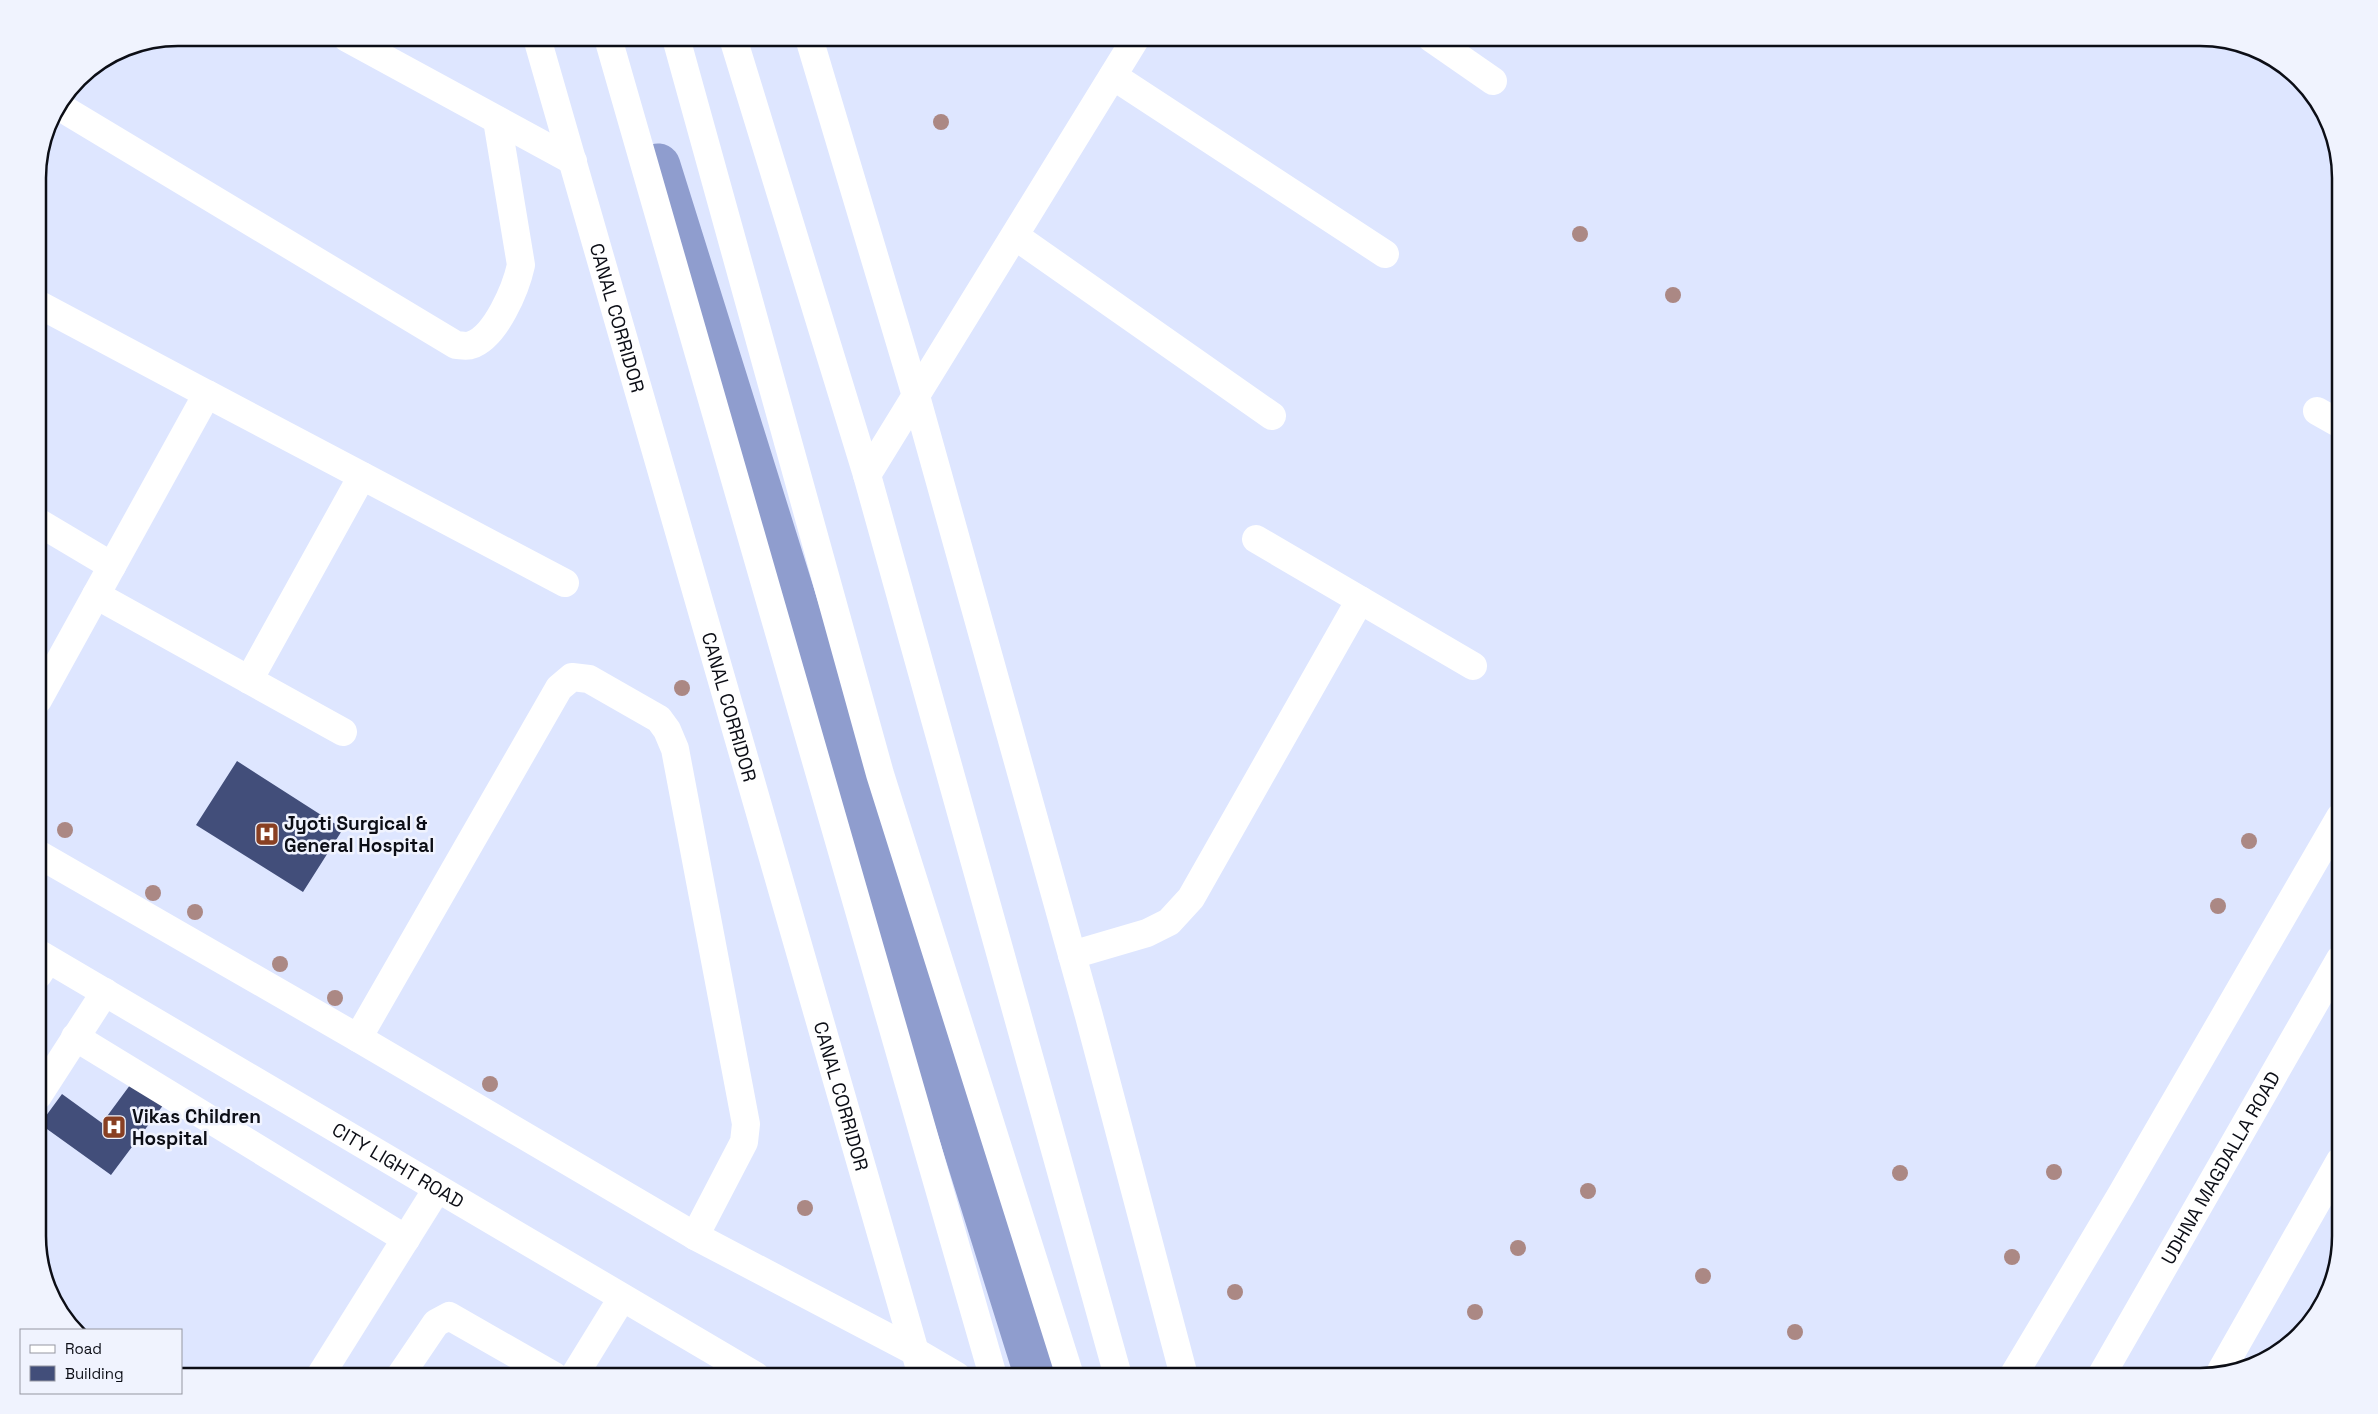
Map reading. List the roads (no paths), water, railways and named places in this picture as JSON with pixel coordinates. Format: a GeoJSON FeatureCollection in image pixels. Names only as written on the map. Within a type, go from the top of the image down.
{"type":"FeatureCollection","features":[{"type":"Feature","properties":{"kind":"street"},"geometry":{"type":"LineString","coordinates":[[362,46],[573,161]]}},
{"type":"Feature","properties":{"kind":"street","name":"CANAL CORRIDOR"},"geometry":{"type":"LineString","coordinates":[[539,46],[919,1364]]}},
{"type":"Feature","properties":{"kind":"street"},"geometry":{"type":"LineString","coordinates":[[610,46],[991,1368]]}},
{"type":"Feature","properties":{"kind":"street"},"geometry":{"type":"LineString","coordinates":[[678,46],[880,774],[1067,1368]]}},
{"type":"Feature","properties":{"kind":"street"},"geometry":{"type":"LineString","coordinates":[[741,46],[867,475],[1116,1368]]}},
{"type":"Feature","properties":{"kind":"street"},"geometry":{"type":"LineString","coordinates":[[811,46],[916,396],[1072,955],[1182,1368]]}},
{"type":"Feature","properties":{"kind":"street"},"geometry":{"type":"LineString","coordinates":[[867,475],[1131,46]]}},
{"type":"Feature","properties":{"kind":"street"},"geometry":{"type":"LineString","coordinates":[[1443,46],[1493,81]]}},
{"type":"Feature","properties":{"kind":"street"},"geometry":{"type":"LineString","coordinates":[[1113,76],[1385,254]]}},
{"type":"Feature","properties":{"kind":"street"},"geometry":{"type":"LineString","coordinates":[[65,110],[456,345],[470,346],[487,336],[516,286],[521,265],[498,120]]}},
{"type":"Feature","properties":{"kind":"street"},"geometry":{"type":"LineString","coordinates":[[1014,236],[1272,416]]}},
{"type":"Feature","properties":{"kind":"street"},"geometry":{"type":"LineString","coordinates":[[47,309],[565,583]]}},
{"type":"Feature","properties":{"kind":"street"},"geometry":{"type":"LineString","coordinates":[[47,684],[207,394]]}},
{"type":"Feature","properties":{"kind":"street"},"geometry":{"type":"LineString","coordinates":[[249,680],[362,476]]}},
{"type":"Feature","properties":{"kind":"street"},"geometry":{"type":"LineString","coordinates":[[47,527],[112,566]]}},
{"type":"Feature","properties":{"kind":"street"},"geometry":{"type":"LineString","coordinates":[[1256,539],[1473,666]]}},
{"type":"Feature","properties":{"kind":"street"},"geometry":{"type":"LineString","coordinates":[[96,594],[343,732]]}},
{"type":"Feature","properties":{"kind":"street"},"geometry":{"type":"LineString","coordinates":[[1072,955],[1147,933],[1169,922],[1191,898],[1360,600]]}},
{"type":"Feature","properties":{"kind":"street"},"geometry":{"type":"LineString","coordinates":[[358,1038],[559,688],[572,677],[589,679],[659,718],[667,730],[675,749],[746,1124],[744,1142],[695,1236]]}},
{"type":"Feature","properties":{"kind":"street"},"geometry":{"type":"LineString","coordinates":[[2018,1368],[2121,1195],[2332,831]]}},
{"type":"Feature","properties":{"kind":"street"},"geometry":{"type":"LineString","coordinates":[[47,859],[358,1038],[695,1236],[919,1364],[932,1368]]}},
{"type":"Feature","properties":{"kind":"street","name":"CITY LIGHT ROAD"},"geometry":{"type":"LineString","coordinates":[[47,966],[104,992],[742,1368]]}},
{"type":"Feature","properties":{"kind":"street","name":"UDHNA MAGDALLA ROAD"},"geometry":{"type":"LineString","coordinates":[[2105,1368],[2332,973]]}},
{"type":"Feature","properties":{"kind":"street"},"geometry":{"type":"LineString","coordinates":[[47,1082],[104,992]]}},
{"type":"Feature","properties":{"kind":"street"},"geometry":{"type":"LineString","coordinates":[[75,1037],[406,1239]]}},
{"type":"Feature","properties":{"kind":"street"},"geometry":{"type":"LineString","coordinates":[[2224,1365],[2332,1175]]}},
{"type":"Feature","properties":{"kind":"street"},"geometry":{"type":"LineString","coordinates":[[325,1368],[437,1189]]}},
{"type":"Feature","properties":{"kind":"street"},"geometry":{"type":"LineString","coordinates":[[579,1368],[622,1298]]}},
{"type":"Feature","properties":{"kind":"street"},"geometry":{"type":"LineString","coordinates":[[405,1368],[436,1323],[449,1316],[537,1368]]}},
{"type":"Feature","properties":{"kind":"waterway"},"geometry":{"type":"LineString","coordinates":[[658,166],[1034,1368]]}},
{"type":"Feature","properties":{"kind":"place","name":"Jyoti Surgical & General Hospital"},"geometry":{"type":"Point","coordinates":[267,834]}},
{"type":"Feature","properties":{"kind":"place","name":"Vikas Children Hospital"},"geometry":{"type":"Point","coordinates":[114,1127]}}]}
